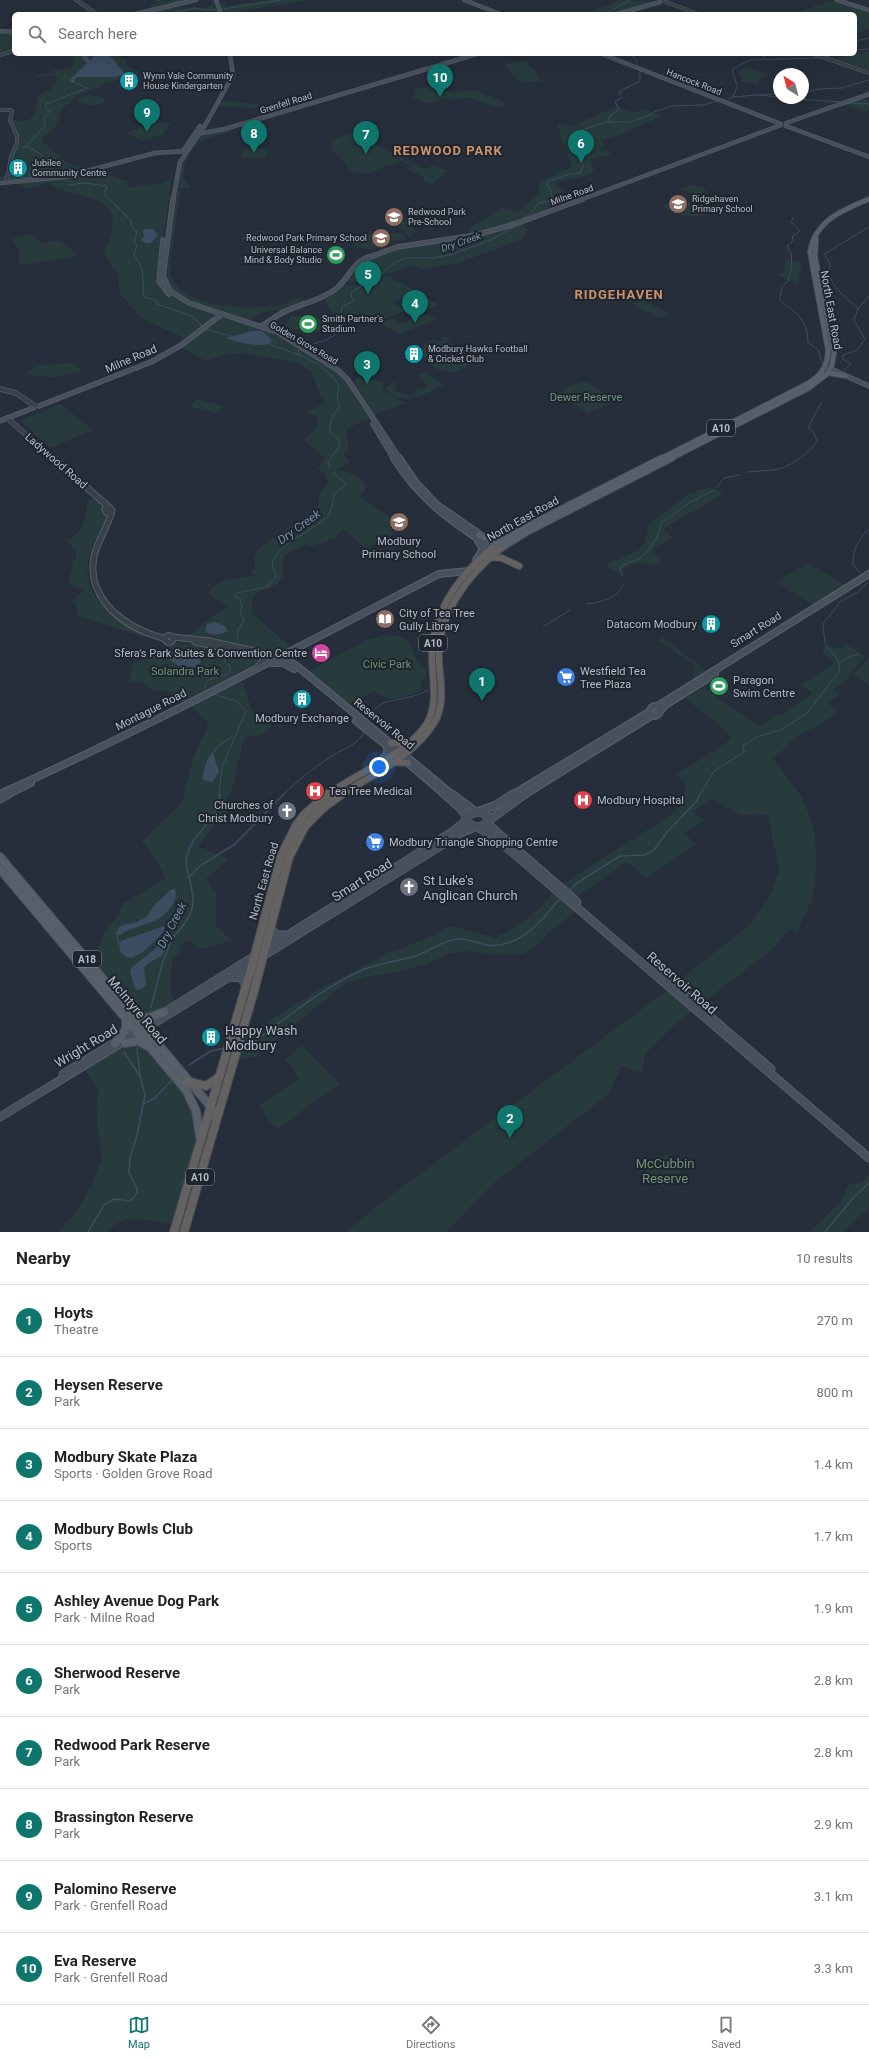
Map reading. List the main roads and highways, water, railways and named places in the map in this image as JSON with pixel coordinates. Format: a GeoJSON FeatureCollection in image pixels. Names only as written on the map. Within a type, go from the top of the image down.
{"type":"FeatureCollection","features":[{"type":"Feature","properties":{"kind":"highway","name":"North East Road"},"geometry":{"type":"LineString","coordinates":[[184,1232],[271,928],[286,868],[293,832],[305,815],[315,805],[413,743],[431,714],[439,683],[432,647],[437,624],[466,583],[496,548]]}},
{"type":"Feature","properties":{"kind":"highway","name":"North East Road"},"geometry":{"type":"LineString","coordinates":[[450,606],[466,573],[474,564],[496,548]]}},
{"type":"Feature","properties":{"kind":"highway"},"geometry":{"type":"LineString","coordinates":[[489,557],[502,558],[520,566]]}},
{"type":"Feature","properties":{"kind":"highway"},"geometry":{"type":"LineString","coordinates":[[389,744],[413,743]]}},
{"type":"Feature","properties":{"kind":"highway","name":"North East Road"},"geometry":{"type":"LineString","coordinates":[[174,1232],[254,959],[281,856],[311,819],[333,800],[391,762],[399,753]]}},
{"type":"Feature","properties":{"kind":"highway"},"geometry":{"type":"LineString","coordinates":[[391,762],[411,763]]}},
{"type":"Feature","properties":{"kind":"highway"},"geometry":{"type":"LineString","coordinates":[[293,832],[308,818],[311,819]]}},
{"type":"Feature","properties":{"kind":"highway"},"geometry":{"type":"LineString","coordinates":[[187,1081],[206,1086],[220,1077]]}},
{"type":"Feature","properties":{"kind":"main road"},"geometry":{"type":"LineString","coordinates":[[148,12],[196,0]]}},
{"type":"Feature","properties":{"kind":"main road"},"geometry":{"type":"LineString","coordinates":[[144,12],[201,0]]}},
{"type":"Feature","properties":{"kind":"main road"},"geometry":{"type":"LineString","coordinates":[[464,0],[499,12]]}},
{"type":"Feature","properties":{"kind":"main road"},"geometry":{"type":"LineString","coordinates":[[468,0],[496,12]]}},
{"type":"Feature","properties":{"kind":"main road"},"geometry":{"type":"LineString","coordinates":[[836,0],[869,10]]}},
{"type":"Feature","properties":{"kind":"main road"},"geometry":{"type":"LineString","coordinates":[[216,1],[220,12]]}},
{"type":"Feature","properties":{"kind":"main road"},"geometry":{"type":"LineString","coordinates":[[626,12],[663,2]]}},
{"type":"Feature","properties":{"kind":"main road"},"geometry":{"type":"LineString","coordinates":[[0,32],[12,32]]}},
{"type":"Feature","properties":{"kind":"main road","name":"Golden Grove Road"},"geometry":{"type":"LineString","coordinates":[[230,56],[233,75],[201,130],[197,132],[194,140],[179,157],[172,175],[161,253],[159,281],[174,298],[196,308],[261,327],[289,341],[303,351],[332,367],[347,383],[416,483],[437,504],[496,548]]}},
{"type":"Feature","properties":{"kind":"main road","name":"Grenfell Road"},"geometry":{"type":"LineString","coordinates":[[197,132],[207,134],[246,124],[472,56]]}},
{"type":"Feature","properties":{"kind":"main road","name":"Hancock Road"},"geometry":{"type":"LineString","coordinates":[[607,56],[869,157]]}},
{"type":"Feature","properties":{"kind":"main road","name":"Hancock Road"},"geometry":{"type":"LineString","coordinates":[[611,56],[670,80]]}},
{"type":"Feature","properties":{"kind":"main road","name":"Milne Road"},"geometry":{"type":"LineString","coordinates":[[261,327],[278,315],[329,293],[338,287],[356,266],[370,257],[397,247],[476,234],[519,223],[869,94]]}},
{"type":"Feature","properties":{"kind":"main road","name":"Golden Grove Road"},"geometry":{"type":"LineString","coordinates":[[208,118],[189,140],[178,168],[167,233],[163,276],[165,283],[177,297],[221,315]]}},
{"type":"Feature","properties":{"kind":"main road"},"geometry":{"type":"LineString","coordinates":[[201,130],[207,134]]}},
{"type":"Feature","properties":{"kind":"main road"},"geometry":{"type":"LineString","coordinates":[[194,140],[207,134]]}},
{"type":"Feature","properties":{"kind":"main road"},"geometry":{"type":"LineString","coordinates":[[64,176],[152,152],[185,150]]}},
{"type":"Feature","properties":{"kind":"main road"},"geometry":{"type":"LineString","coordinates":[[0,182],[64,176],[150,154],[185,150]]}},
{"type":"Feature","properties":{"kind":"main road"},"geometry":{"type":"LineString","coordinates":[[175,151],[178,153],[179,157]]}},
{"type":"Feature","properties":{"kind":"main road","name":"North East Road"},"geometry":{"type":"LineString","coordinates":[[496,548],[809,388],[831,370],[833,348],[832,340],[815,256],[815,242],[821,231],[831,221],[844,212],[869,200]]}},
{"type":"Feature","properties":{"kind":"main road","name":"North East Road"},"geometry":{"type":"LineString","coordinates":[[496,548],[504,540],[805,385],[819,376],[827,365],[828,356],[811,257],[813,237],[821,226],[833,215],[869,200]]}},
{"type":"Feature","properties":{"kind":"main road","name":"Milne Road"},"geometry":{"type":"LineString","coordinates":[[0,421],[151,362],[180,346],[221,315]]}},
{"type":"Feature","properties":{"kind":"main road"},"geometry":{"type":"LineString","coordinates":[[832,340],[827,344],[833,348]]}},
{"type":"Feature","properties":{"kind":"main road"},"geometry":{"type":"LineString","coordinates":[[827,365],[831,370],[869,386]]}},
{"type":"Feature","properties":{"kind":"main road"},"geometry":{"type":"LineString","coordinates":[[819,376],[831,370]]}},
{"type":"Feature","properties":{"kind":"main road"},"geometry":{"type":"LineString","coordinates":[[477,535],[493,541],[504,540]]}},
{"type":"Feature","properties":{"kind":"main road"},"geometry":{"type":"LineString","coordinates":[[474,564],[483,549],[477,535]]}},
{"type":"Feature","properties":{"kind":"main road"},"geometry":{"type":"LineString","coordinates":[[466,573],[482,564]]}},
{"type":"Feature","properties":{"kind":"main road","name":"Montague Road"},"geometry":{"type":"LineString","coordinates":[[0,799],[56,769],[256,669],[332,626],[399,595],[429,579],[448,574],[466,573]]}},
{"type":"Feature","properties":{"kind":"main road","name":"Smart Road"},"geometry":{"type":"LineString","coordinates":[[697,684],[869,574]]}},
{"type":"Feature","properties":{"kind":"main road","name":"Smart Road"},"geometry":{"type":"LineString","coordinates":[[651,713],[659,714],[658,709],[676,697],[869,577]]}},
{"type":"Feature","properties":{"kind":"main road","name":"Reservoir Road"},"geometry":{"type":"LineString","coordinates":[[278,657],[291,664],[389,744]]}},
{"type":"Feature","properties":{"kind":"main road","name":"Reservoir Road"},"geometry":{"type":"LineString","coordinates":[[278,657],[297,666],[411,763],[461,802],[477,812]]}},
{"type":"Feature","properties":{"kind":"main road"},"geometry":{"type":"LineString","coordinates":[[256,669],[279,662],[290,665],[304,676]]}},
{"type":"Feature","properties":{"kind":"main road"},"geometry":{"type":"LineString","coordinates":[[651,713],[508,805],[488,821],[485,826],[477,828],[470,825],[467,819],[469,814],[496,805],[651,713]]}},
{"type":"Feature","properties":{"kind":"main road"},"geometry":{"type":"LineString","coordinates":[[411,763],[413,743]]}},
{"type":"Feature","properties":{"kind":"main road"},"geometry":{"type":"LineString","coordinates":[[378,764],[387,754],[389,744]]}},
{"type":"Feature","properties":{"kind":"main road","name":"Reservoir Road"},"geometry":{"type":"LineString","coordinates":[[411,763],[461,809],[467,819]]}},
{"type":"Feature","properties":{"kind":"main road","name":"Montague Road"},"geometry":{"type":"LineString","coordinates":[[0,794],[56,769]]}},
{"type":"Feature","properties":{"kind":"main road"},"geometry":{"type":"LineString","coordinates":[[477,812],[486,815],[488,821]]}},
{"type":"Feature","properties":{"kind":"main road","name":"Smart Road"},"geometry":{"type":"LineString","coordinates":[[264,952],[287,935],[452,832],[467,819]]}},
{"type":"Feature","properties":{"kind":"main road","name":"Reservoir Road"},"geometry":{"type":"LineString","coordinates":[[488,821],[491,827],[565,895]]}},
{"type":"Feature","properties":{"kind":"main road","name":"Smart Road"},"geometry":{"type":"LineString","coordinates":[[264,952],[463,832],[477,828]]}},
{"type":"Feature","properties":{"kind":"main road","name":"Reservoir Road"},"geometry":{"type":"LineString","coordinates":[[477,828],[486,831],[614,936],[724,1032],[866,1151],[869,1158]]}},
{"type":"Feature","properties":{"kind":"main road","name":"McIntyre Road"},"geometry":{"type":"LineString","coordinates":[[0,857],[141,1030],[211,1107],[216,1122]]}},
{"type":"Feature","properties":{"kind":"main road","name":"McIntyre Road"},"geometry":{"type":"LineString","coordinates":[[0,868],[129,1015]]}},
{"type":"Feature","properties":{"kind":"main road"},"geometry":{"type":"LineString","coordinates":[[271,928],[276,934],[287,935]]}},
{"type":"Feature","properties":{"kind":"main road","name":"Wright Road"},"geometry":{"type":"LineString","coordinates":[[0,1113],[114,1043],[141,1030],[230,977],[264,952]]}},
{"type":"Feature","properties":{"kind":"main road","name":"Wright Road"},"geometry":{"type":"LineString","coordinates":[[0,1117],[125,1042],[164,1012],[254,959]]}},
{"type":"Feature","properties":{"kind":"main road"},"geometry":{"type":"LineString","coordinates":[[230,977],[241,978],[246,985]]}},
{"type":"Feature","properties":{"kind":"main road"},"geometry":{"type":"LineString","coordinates":[[114,1043],[126,1029],[129,1015],[146,1018],[164,1012]]}},
{"type":"Feature","properties":{"kind":"main road","name":"McIntyre Road"},"geometry":{"type":"LineString","coordinates":[[141,1030],[151,1048],[186,1090],[194,1103],[198,1118],[200,1143]]}},
{"type":"Feature","properties":{"kind":"main road"},"geometry":{"type":"LineString","coordinates":[[125,1042],[139,1042],[151,1048]]}},
{"type":"Feature","properties":{"kind":"water"},"geometry":{"type":"Polygon","coordinates":[[[83,56],[88,56],[90,61],[94,56],[109,56],[126,74],[114,77],[77,77],[74,80],[76,82],[72,83],[70,80],[87,63],[82,59],[83,56]]]}},
{"type":"Feature","properties":{"kind":"water"},"geometry":{"type":"Polygon","coordinates":[[[146,229],[153,229],[158,235],[151,243],[146,243],[140,240],[144,237],[143,231],[146,229]]]}},
{"type":"Feature","properties":{"kind":"water"},"geometry":{"type":"Polygon","coordinates":[[[252,331],[262,331],[272,340],[271,343],[256,345],[242,343],[227,338],[252,331]]]}},
{"type":"Feature","properties":{"kind":"water"},"geometry":{"type":"Polygon","coordinates":[[[214,622],[225,626],[228,631],[216,635],[205,631],[207,624],[214,622]]]}},
{"type":"Feature","properties":{"kind":"water"},"geometry":{"type":"Polygon","coordinates":[[[176,650],[200,659],[201,662],[192,669],[182,668],[167,658],[167,655],[176,650]]]}},
{"type":"Feature","properties":{"kind":"water"},"geometry":{"type":"Polygon","coordinates":[[[220,745],[213,754],[219,772],[212,782],[203,780],[207,761],[213,751],[220,745]]]}},
{"type":"Feature","properties":{"kind":"water"},"geometry":{"type":"Polygon","coordinates":[[[172,889],[175,889],[176,894],[174,903],[159,918],[133,928],[120,935],[115,934],[120,926],[137,922],[146,917],[155,904],[172,889]]]}},
{"type":"Feature","properties":{"kind":"water"},"geometry":{"type":"Polygon","coordinates":[[[164,926],[165,928],[163,933],[149,947],[137,956],[131,958],[126,957],[121,952],[121,941],[164,926]]]}},
{"type":"Feature","properties":{"kind":"water"},"geometry":{"type":"Polygon","coordinates":[[[177,933],[161,956],[147,964],[144,968],[146,986],[138,990],[135,988],[130,972],[131,968],[155,949],[162,939],[177,933]]]}},
{"type":"Feature","properties":{"kind":"waterway"},"geometry":{"type":"LineString","coordinates":[[165,6],[180,0]]}},
{"type":"Feature","properties":{"kind":"waterway"},"geometry":{"type":"LineString","coordinates":[[222,9],[281,0]]}},
{"type":"Feature","properties":{"kind":"waterway","name":"Dry Creek"},"geometry":{"type":"LineString","coordinates":[[609,12],[630,0]]}},
{"type":"Feature","properties":{"kind":"waterway"},"geometry":{"type":"LineString","coordinates":[[177,12],[194,8],[208,10],[216,9]]}},
{"type":"Feature","properties":{"kind":"waterway"},"geometry":{"type":"LineString","coordinates":[[857,41],[869,38]]}},
{"type":"Feature","properties":{"kind":"waterway"},"geometry":{"type":"LineString","coordinates":[[857,50],[869,49]]}},
{"type":"Feature","properties":{"kind":"waterway","name":"Dry Creek"},"geometry":{"type":"LineString","coordinates":[[632,56],[635,58],[638,65]]}},
{"type":"Feature","properties":{"kind":"waterway"},"geometry":{"type":"LineString","coordinates":[[825,57],[829,56]]}},
{"type":"Feature","properties":{"kind":"waterway"},"geometry":{"type":"LineString","coordinates":[[737,85],[732,70],[751,60],[821,58]]}},
{"type":"Feature","properties":{"kind":"waterway","name":"Dry Creek"},"geometry":{"type":"LineString","coordinates":[[620,95],[620,91],[640,81],[640,70]]}},
{"type":"Feature","properties":{"kind":"waterway"},"geometry":{"type":"LineString","coordinates":[[809,92],[819,89],[842,88],[869,80]]}},
{"type":"Feature","properties":{"kind":"waterway","name":"Dry Creek"},"geometry":{"type":"LineString","coordinates":[[60,175],[59,173],[47,172],[39,163],[42,158],[41,154],[26,146],[45,126],[44,118],[50,111],[46,109],[46,104],[87,88],[75,83]]}},
{"type":"Feature","properties":{"kind":"waterway"},"geometry":{"type":"LineString","coordinates":[[733,97],[737,87]]}},
{"type":"Feature","properties":{"kind":"waterway"},"geometry":{"type":"LineString","coordinates":[[762,95],[773,94]]}},
{"type":"Feature","properties":{"kind":"waterway"},"geometry":{"type":"LineString","coordinates":[[733,97],[758,95],[773,96]]}},
{"type":"Feature","properties":{"kind":"waterway","name":"Dry Creek"},"geometry":{"type":"LineString","coordinates":[[582,158],[585,148],[576,132],[609,121],[608,118],[619,109],[615,102],[622,97]]}},
{"type":"Feature","properties":{"kind":"waterway"},"geometry":{"type":"LineString","coordinates":[[728,99],[733,97]]}},
{"type":"Feature","properties":{"kind":"waterway"},"geometry":{"type":"LineString","coordinates":[[809,100],[840,102]]}},
{"type":"Feature","properties":{"kind":"waterway"},"geometry":{"type":"LineString","coordinates":[[654,112],[672,106],[703,105],[718,101]]}},
{"type":"Feature","properties":{"kind":"waterway"},"geometry":{"type":"LineString","coordinates":[[848,103],[869,104]]}},
{"type":"Feature","properties":{"kind":"waterway"},"geometry":{"type":"LineString","coordinates":[[608,122],[630,122],[652,114]]}},
{"type":"Feature","properties":{"kind":"waterway","name":"Dry Creek"},"geometry":{"type":"LineString","coordinates":[[22,147],[27,147]]}},
{"type":"Feature","properties":{"kind":"waterway","name":"Dry Creek"},"geometry":{"type":"LineString","coordinates":[[531,213],[539,203],[553,200],[550,188],[546,185],[548,182],[569,174],[580,173],[583,167],[582,160]]}},
{"type":"Feature","properties":{"kind":"waterway"},"geometry":{"type":"LineString","coordinates":[[28,174],[33,176],[50,174]]}},
{"type":"Feature","properties":{"kind":"waterway"},"geometry":{"type":"LineString","coordinates":[[12,178],[31,177]]}},
{"type":"Feature","properties":{"kind":"waterway","name":"Dry Creek"},"geometry":{"type":"LineString","coordinates":[[68,185],[84,183],[107,186],[104,194],[131,221],[132,227],[137,232],[134,242],[137,245],[134,254],[142,268],[144,297],[156,300],[157,304],[192,316],[203,327]]}},
{"type":"Feature","properties":{"kind":"waterway","name":"Dry Creek"},"geometry":{"type":"LineString","coordinates":[[522,219],[529,215]]}},
{"type":"Feature","properties":{"kind":"waterway"},"geometry":{"type":"LineString","coordinates":[[794,217],[791,222],[800,231],[793,236],[792,242],[787,246],[791,253],[792,267],[788,281],[782,287],[780,300],[800,318],[806,328],[808,343],[818,350],[823,365]]}},
{"type":"Feature","properties":{"kind":"waterway","name":"Dry Creek"},"geometry":{"type":"LineString","coordinates":[[304,347],[330,338],[338,331],[341,325],[342,307],[355,300],[352,299],[351,292],[373,280],[365,274],[382,273],[396,262],[404,258],[435,258],[453,254],[491,240],[518,225]]}},
{"type":"Feature","properties":{"kind":"waterway"},"geometry":{"type":"LineString","coordinates":[[858,309],[833,284],[830,278],[830,264],[824,254],[869,227]]}},
{"type":"Feature","properties":{"kind":"waterway"},"geometry":{"type":"LineString","coordinates":[[858,309],[869,296]]}},
{"type":"Feature","properties":{"kind":"waterway"},"geometry":{"type":"LineString","coordinates":[[842,372],[851,364],[843,359],[843,355],[857,350],[865,339],[854,320],[858,309]]}},
{"type":"Feature","properties":{"kind":"waterway","name":"Dry Creek"},"geometry":{"type":"LineString","coordinates":[[205,329],[231,336]]}},
{"type":"Feature","properties":{"kind":"waterway","name":"Dry Creek"},"geometry":{"type":"LineString","coordinates":[[269,344],[317,364],[326,370],[339,386],[337,397],[339,407],[332,419],[330,432],[339,440],[340,445],[328,462],[330,467]]}},
{"type":"Feature","properties":{"kind":"waterway","name":"Dry Creek"},"geometry":{"type":"LineString","coordinates":[[299,350],[298,353],[300,355]]}},
{"type":"Feature","properties":{"kind":"waterway"},"geometry":{"type":"LineString","coordinates":[[747,472],[783,468],[795,462],[811,449],[817,440],[813,432],[809,429],[809,426],[821,403]]}},
{"type":"Feature","properties":{"kind":"waterway","name":"Dry Creek"},"geometry":{"type":"LineString","coordinates":[[237,641],[238,629],[244,621],[240,611],[242,607],[240,599],[235,596],[237,593],[267,587],[276,577],[272,565],[274,558],[279,551],[329,515],[334,494],[347,484],[333,473]]}},
{"type":"Feature","properties":{"kind":"waterway"},"geometry":{"type":"LineString","coordinates":[[717,487],[724,478],[739,475]]}},
{"type":"Feature","properties":{"kind":"waterway"},"geometry":{"type":"LineString","coordinates":[[622,575],[620,568],[640,558],[649,549],[657,537],[661,523],[689,503],[714,490]]}},
{"type":"Feature","properties":{"kind":"waterway"},"geometry":{"type":"LineString","coordinates":[[862,575],[853,565],[853,560],[859,541],[869,529]]}},
{"type":"Feature","properties":{"kind":"waterway"},"geometry":{"type":"LineString","coordinates":[[700,795],[714,771],[744,752],[742,746],[759,736],[781,730],[807,713],[840,670],[838,660],[825,643],[823,624],[840,602],[858,592],[868,582]]}},
{"type":"Feature","properties":{"kind":"waterway"},"geometry":{"type":"LineString","coordinates":[[587,604],[598,602],[614,596],[624,583]]}},
{"type":"Feature","properties":{"kind":"waterway"},"geometry":{"type":"LineString","coordinates":[[543,627],[570,610]]}},
{"type":"Feature","properties":{"kind":"waterway","name":"Dry Creek"},"geometry":{"type":"LineString","coordinates":[[205,688],[206,682],[209,680],[230,673],[230,666],[225,663],[225,653]]}},
{"type":"Feature","properties":{"kind":"waterway"},"geometry":{"type":"LineString","coordinates":[[842,662],[849,657],[859,654]]}},
{"type":"Feature","properties":{"kind":"waterway"},"geometry":{"type":"LineString","coordinates":[[367,721],[371,712],[384,703],[410,697],[428,690]]}},
{"type":"Feature","properties":{"kind":"waterway","name":"Dry Creek"},"geometry":{"type":"LineString","coordinates":[[213,694],[236,701],[246,711],[222,767],[219,795]]}},
{"type":"Feature","properties":{"kind":"waterway"},"geometry":{"type":"LineString","coordinates":[[283,795],[317,766],[354,744],[365,731]]}},
{"type":"Feature","properties":{"kind":"waterway"},"geometry":{"type":"LineString","coordinates":[[218,746],[233,736]]}},
{"type":"Feature","properties":{"kind":"waterway","name":"Dry Creek"},"geometry":{"type":"LineString","coordinates":[[177,933],[191,913],[193,901],[193,894],[186,866],[187,856],[194,840],[214,813],[220,794]]}},
{"type":"Feature","properties":{"kind":"waterway"},"geometry":{"type":"LineString","coordinates":[[569,891],[577,883],[620,856],[645,855],[654,850],[667,832],[696,802],[700,794]]}},
{"type":"Feature","properties":{"kind":"waterway"},"geometry":{"type":"LineString","coordinates":[[189,877],[200,866],[235,844],[283,795]]}},
{"type":"Feature","properties":{"kind":"waterway"},"geometry":{"type":"LineString","coordinates":[[242,1047],[248,1046],[319,994],[349,976],[365,969],[418,955],[454,939],[463,939],[487,945],[509,943],[529,932],[546,916],[560,898]]}},
{"type":"Feature","properties":{"kind":"waterway"},"geometry":{"type":"LineString","coordinates":[[117,936],[119,944]]}},
{"type":"Feature","properties":{"kind":"waterway","name":"Dry Creek"},"geometry":{"type":"LineString","coordinates":[[151,1007],[163,961],[173,937]]}},
{"type":"Feature","properties":{"kind":"waterway","name":"Dry Creek"},"geometry":{"type":"LineString","coordinates":[[137,1048],[140,1076],[145,1095],[143,1104]]}},
{"type":"Feature","properties":{"kind":"waterway"},"geometry":{"type":"LineString","coordinates":[[189,1065],[211,1051],[225,1048]]}},
{"type":"Feature","properties":{"kind":"waterway"},"geometry":{"type":"LineString","coordinates":[[124,1052],[139,1075]]}},
{"type":"Feature","properties":{"kind":"waterway"},"geometry":{"type":"LineString","coordinates":[[143,1104],[154,1099],[171,1081]]}},
{"type":"Feature","properties":{"kind":"waterway","name":"Dry Creek"},"geometry":{"type":"LineString","coordinates":[[88,1232],[104,1205],[114,1199],[130,1201],[137,1193],[137,1188],[129,1173],[130,1158],[137,1135],[143,1104]]}},
{"type":"Feature","properties":{"kind":"waterway"},"geometry":{"type":"LineString","coordinates":[[825,1232],[854,1197],[869,1183]]}},
{"type":"Feature","properties":{"kind":"place","name":"Wynn Vale Community House Kindergarten"},"geometry":{"type":"Point","coordinates":[129,81]}},
{"type":"Feature","properties":{"kind":"place","name":"Eva Reserve"},"geometry":{"type":"Point","coordinates":[440,97]}},
{"type":"Feature","properties":{"kind":"place","name":"Palomino Reserve"},"geometry":{"type":"Point","coordinates":[147,132]}},
{"type":"Feature","properties":{"kind":"place","name":"Brassington Reserve"},"geometry":{"type":"Point","coordinates":[254,153]}},
{"type":"Feature","properties":{"kind":"place","name":"Redwood Park Reserve"},"geometry":{"type":"Point","coordinates":[366,154]}},
{"type":"Feature","properties":{"kind":"place","name":"Sherwood Reserve"},"geometry":{"type":"Point","coordinates":[581,163]}},
{"type":"Feature","properties":{"kind":"place","name":"Jubilee Community Centre"},"geometry":{"type":"Point","coordinates":[18,168]}},
{"type":"Feature","properties":{"kind":"place","name":"Ridgehaven Primary School"},"geometry":{"type":"Point","coordinates":[678,204]}},
{"type":"Feature","properties":{"kind":"place","name":"Redwood Park Pre-School"},"geometry":{"type":"Point","coordinates":[394,217]}},
{"type":"Feature","properties":{"kind":"place","name":"Redwood Park Primary School"},"geometry":{"type":"Point","coordinates":[381,238]}},
{"type":"Feature","properties":{"kind":"place","name":"Universal Balance Mind & Body Studio"},"geometry":{"type":"Point","coordinates":[336,255]}},
{"type":"Feature","properties":{"kind":"place","name":"Ashley Avenue Dog Park"},"geometry":{"type":"Point","coordinates":[368,294]}},
{"type":"Feature","properties":{"kind":"place","name":"Modbury Bowls Club"},"geometry":{"type":"Point","coordinates":[415,323]}},
{"type":"Feature","properties":{"kind":"place","name":"Smith Partner's Stadium"},"geometry":{"type":"Point","coordinates":[308,324]}},
{"type":"Feature","properties":{"kind":"place","name":"Modbury Hawks Football & Cricket Club"},"geometry":{"type":"Point","coordinates":[414,354]}},
{"type":"Feature","properties":{"kind":"place","name":"Modbury Skate Plaza"},"geometry":{"type":"Point","coordinates":[367,384]}},
{"type":"Feature","properties":{"kind":"place","name":"Modbury Primary School"},"geometry":{"type":"Point","coordinates":[399,522]}},
{"type":"Feature","properties":{"kind":"place","name":"City of Tea Tree Gully Library"},"geometry":{"type":"Point","coordinates":[385,619]}},
{"type":"Feature","properties":{"kind":"place","name":"Datacom Modbury"},"geometry":{"type":"Point","coordinates":[711,624]}},
{"type":"Feature","properties":{"kind":"place","name":"Sfera's Park Suites & Convention Centre"},"geometry":{"type":"Point","coordinates":[321,653]}},
{"type":"Feature","properties":{"kind":"place","name":"Westfield Tea Tree Plaza"},"geometry":{"type":"Point","coordinates":[566,677]}},
{"type":"Feature","properties":{"kind":"place","name":"Paragon Swim Centre"},"geometry":{"type":"Point","coordinates":[719,686]}},
{"type":"Feature","properties":{"kind":"place","name":"Modbury Exchange"},"geometry":{"type":"Point","coordinates":[302,699]}},
{"type":"Feature","properties":{"kind":"place","name":"Hoyts"},"geometry":{"type":"Point","coordinates":[482,701]}},
{"type":"Feature","properties":{"kind":"place","name":"Tea Tree Medical"},"geometry":{"type":"Point","coordinates":[315,791]}},
{"type":"Feature","properties":{"kind":"place","name":"Modbury Hospital"},"geometry":{"type":"Point","coordinates":[583,800]}},
{"type":"Feature","properties":{"kind":"place","name":"Churches of Christ Modbury"},"geometry":{"type":"Point","coordinates":[287,811]}},
{"type":"Feature","properties":{"kind":"place","name":"Modbury Triangle Shopping Centre"},"geometry":{"type":"Point","coordinates":[375,842]}},
{"type":"Feature","properties":{"kind":"place","name":"St Luke's Anglican Church"},"geometry":{"type":"Point","coordinates":[409,887]}},
{"type":"Feature","properties":{"kind":"place","name":"Happy Wash Modbury"},"geometry":{"type":"Point","coordinates":[211,1037]}},
{"type":"Feature","properties":{"kind":"place","name":"Heysen Reserve"},"geometry":{"type":"Point","coordinates":[510,1138]}},
{"type":"Feature","properties":{"kind":"district","name":"REDWOOD PARK"},"geometry":{"type":"Point","coordinates":[448,150]}},
{"type":"Feature","properties":{"kind":"district","name":"RIDGEHAVEN"},"geometry":{"type":"Point","coordinates":[619,294]}},
{"type":"Feature","properties":{"kind":"park label","name":"Dewer Reserve"},"geometry":{"type":"Point","coordinates":[586,397]}},
{"type":"Feature","properties":{"kind":"park label","name":"Civic Park"},"geometry":{"type":"Point","coordinates":[387,664]}},
{"type":"Feature","properties":{"kind":"park label","name":"Solandra Park"},"geometry":{"type":"Point","coordinates":[185,671]}},
{"type":"Feature","properties":{"kind":"park label","name":"McCubbin Reserve"},"geometry":{"type":"Point","coordinates":[665,1170]}}]}
